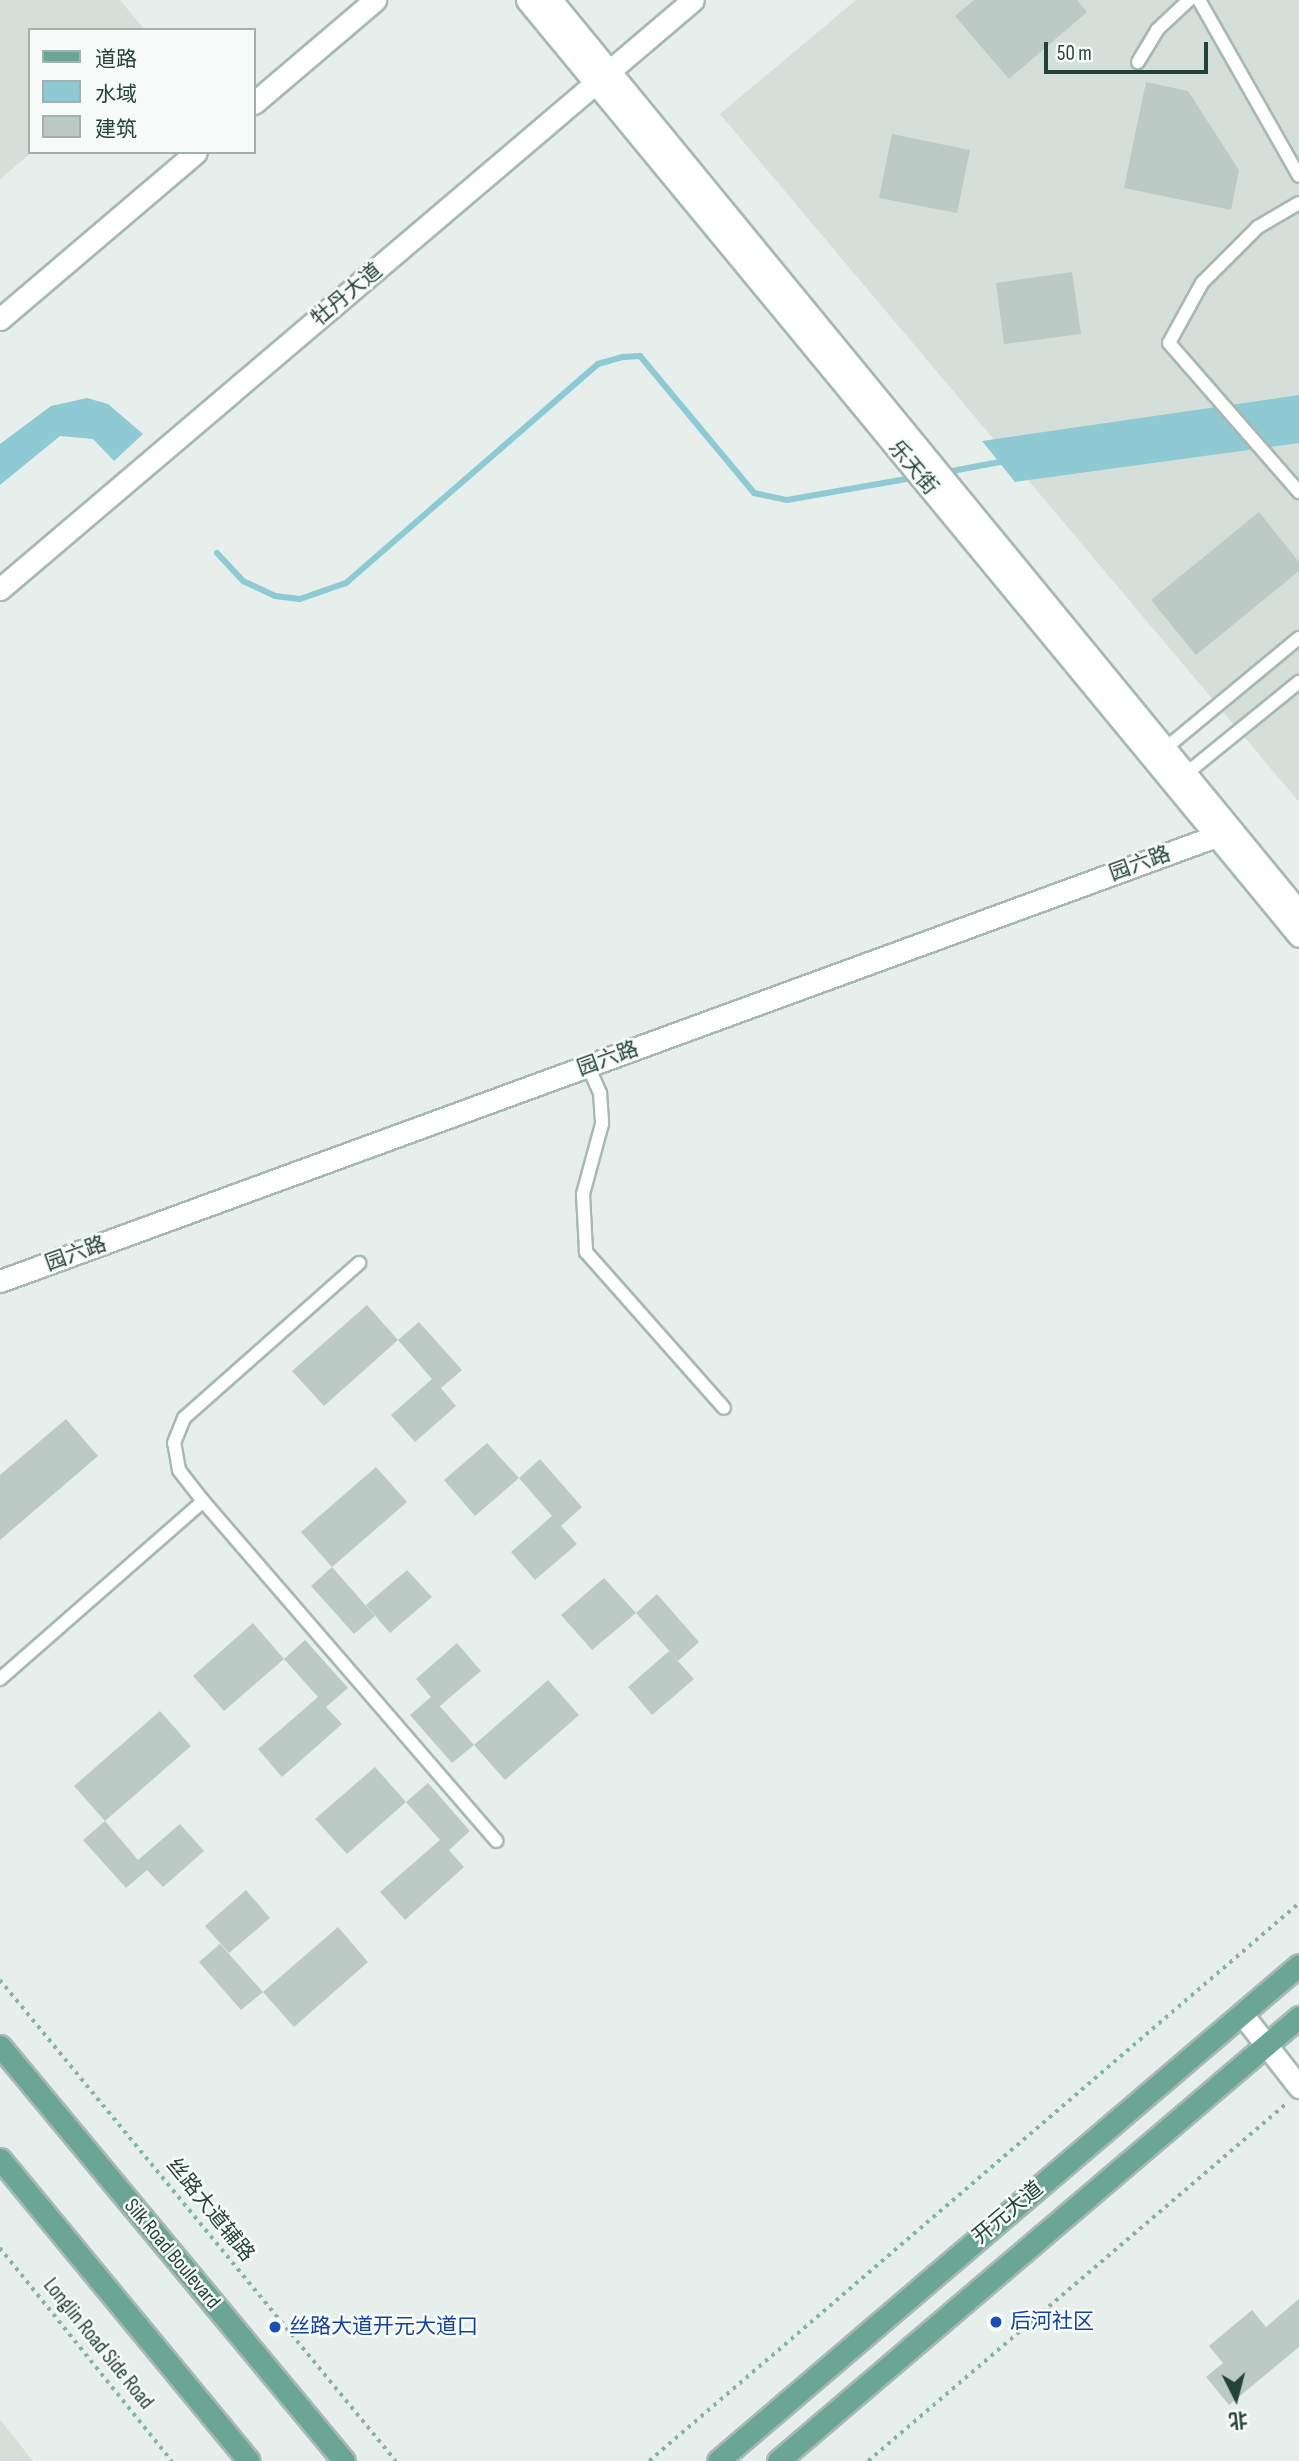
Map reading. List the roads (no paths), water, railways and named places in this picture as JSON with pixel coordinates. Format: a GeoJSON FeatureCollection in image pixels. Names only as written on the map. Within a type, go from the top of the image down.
{"type":"FeatureCollection","features":[{"type":"Feature","properties":{"kind":"main road","name":"开元大道"},"geometry":{"type":"LineString","coordinates":[[718,2461],[1299,1965]]}},
{"type":"Feature","properties":{"kind":"main road","name":"开元大道"},"geometry":{"type":"LineString","coordinates":[[778,2461],[1299,2017]]}},
{"type":"Feature","properties":{"kind":"main road","name":"Silk Road Boulevard"},"geometry":{"type":"LineString","coordinates":[[0,2046],[344,2461]]}},
{"type":"Feature","properties":{"kind":"main road"},"geometry":{"type":"LineString","coordinates":[[0,2159],[249,2461]]}},
{"type":"Feature","properties":{"kind":"street"},"geometry":{"type":"LineString","coordinates":[[256,101],[375,0]]}},
{"type":"Feature","properties":{"kind":"street","name":"乐天街"},"geometry":{"type":"LineString","coordinates":[[527,0],[602,77],[1159,754],[1299,912]]}},
{"type":"Feature","properties":{"kind":"street","name":"乐天街"},"geometry":{"type":"LineString","coordinates":[[551,0],[602,77]]}},
{"type":"Feature","properties":{"kind":"street","name":"牡丹大道"},"geometry":{"type":"LineString","coordinates":[[0,589],[693,0]]}},
{"type":"Feature","properties":{"kind":"street"},"geometry":{"type":"LineString","coordinates":[[0,319],[194,154]]}},
{"type":"Feature","properties":{"kind":"street","name":"乐天街"},"geometry":{"type":"LineString","coordinates":[[1180,779],[1216,836],[1299,936]]}},
{"type":"Feature","properties":{"kind":"street","name":"园六路"},"geometry":{"type":"LineString","coordinates":[[0,1281],[1216,836]]}},
{"type":"Feature","properties":{"kind":"street"},"geometry":{"type":"LineString","coordinates":[[1242,2014],[1299,2087]]}},
{"type":"Feature","properties":{"kind":"lane"},"geometry":{"type":"LineString","coordinates":[[1138,62],[1157,30],[1189,0]]}},
{"type":"Feature","properties":{"kind":"lane"},"geometry":{"type":"LineString","coordinates":[[1199,0],[1299,176]]}},
{"type":"Feature","properties":{"kind":"lane"},"geometry":{"type":"LineString","coordinates":[[1299,203],[1258,227],[1202,283],[1170,344],[1299,492]]}},
{"type":"Feature","properties":{"kind":"lane"},"geometry":{"type":"LineString","coordinates":[[1159,754],[1299,638]]}},
{"type":"Feature","properties":{"kind":"lane"},"geometry":{"type":"LineString","coordinates":[[1180,779],[1299,682]]}},
{"type":"Feature","properties":{"kind":"lane"},"geometry":{"type":"LineString","coordinates":[[588,1066],[600,1093],[602,1124],[583,1195],[586,1252],[724,1408]]}},
{"type":"Feature","properties":{"kind":"lane"},"geometry":{"type":"LineString","coordinates":[[359,1263],[184,1418],[174,1443],[179,1470],[203,1502],[496,1841]]}},
{"type":"Feature","properties":{"kind":"lane"},"geometry":{"type":"LineString","coordinates":[[0,1679],[203,1502]]}},
{"type":"Feature","properties":{"kind":"water"},"geometry":{"type":"Polygon","coordinates":[[[1299,395],[1299,443],[1015,482],[982,441],[1299,395]]]}},
{"type":"Feature","properties":{"kind":"water"},"geometry":{"type":"Polygon","coordinates":[[[87,398],[108,404],[143,434],[114,461],[93,439],[60,436],[0,485],[0,444],[51,406],[87,398]]]}},
{"type":"Feature","properties":{"kind":"waterway"},"geometry":{"type":"LineString","coordinates":[[217,553],[243,581],[275,596],[300,599],[346,583],[598,364],[623,357],[640,356],[754,493],[787,500],[906,479]]}},
{"type":"Feature","properties":{"kind":"waterway"},"geometry":{"type":"LineString","coordinates":[[952,471],[1005,461]]}},
{"type":"Feature","properties":{"kind":"place","name":"后河社区"},"geometry":{"type":"Point","coordinates":[996,2322]}},
{"type":"Feature","properties":{"kind":"place","name":"丝路大道开元大道口"},"geometry":{"type":"Point","coordinates":[275,2327]}}]}
